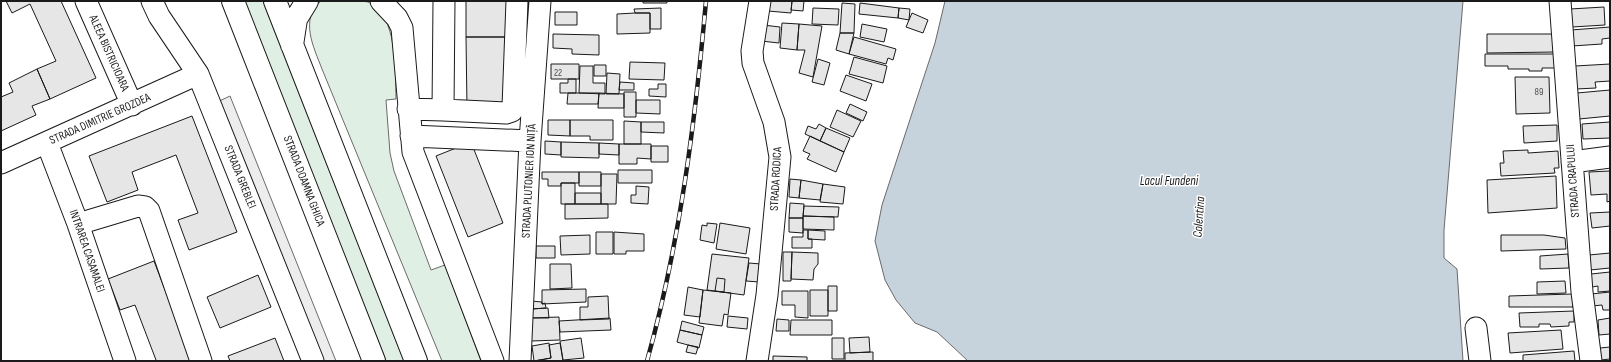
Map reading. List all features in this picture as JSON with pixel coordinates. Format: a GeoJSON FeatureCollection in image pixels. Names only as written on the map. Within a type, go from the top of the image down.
{"type":"FeatureCollection","features":[{"type":"Feature","properties":{"kind":"main road","name":"STRADA DOAMNA GHICA"},"geometry":{"type":"LineString","coordinates":[[233,1],[374,361]]}},
{"type":"Feature","properties":{"kind":"main road"},"geometry":{"type":"LineString","coordinates":[[275,1],[416,361]]}},
{"type":"Feature","properties":{"kind":"main road"},"geometry":{"type":"LineString","coordinates":[[292,45],[296,19],[307,1]]}},
{"type":"Feature","properties":{"kind":"street","name":"ALEEA BISTRICIOARA"},"geometry":{"type":"LineString","coordinates":[[86,1],[132,105]]}},
{"type":"Feature","properties":{"kind":"street","name":"STRADA GREBLEI"},"geometry":{"type":"LineString","coordinates":[[152,1],[159,16],[198,74],[314,361]]}},
{"type":"Feature","properties":{"kind":"street"},"geometry":{"type":"LineString","coordinates":[[382,1],[397,18],[402,28],[408,109],[416,165],[493,361]]}},
{"type":"Feature","properties":{"kind":"street"},"geometry":{"type":"LineString","coordinates":[[443,110],[444,1]]}},
{"type":"Feature","properties":{"kind":"street"},"geometry":{"type":"LineString","coordinates":[[408,109],[506,113],[512,111],[517,1]]}},
{"type":"Feature","properties":{"kind":"street","name":"STRADA PLUTONIER ION NIȚĂ"},"geometry":{"type":"LineString","coordinates":[[520,361],[530,140],[540,1]]}},
{"type":"Feature","properties":{"kind":"street","name":"STRADA RODICA"},"geometry":{"type":"LineString","coordinates":[[757,361],[767,294],[780,157],[774,122],[753,63],[753,38],[760,1]]}},
{"type":"Feature","properties":{"kind":"street","name":"STRADA CRAPULUI"},"geometry":{"type":"LineString","coordinates":[[1560,1],[1582,292],[1591,361]]}},
{"type":"Feature","properties":{"kind":"street","name":"STRADA DIMITRIE GROZDEA"},"geometry":{"type":"LineString","coordinates":[[1,163],[198,74]]}},
{"type":"Feature","properties":{"kind":"street"},"geometry":{"type":"LineString","coordinates":[[411,136],[530,140]]}},
{"type":"Feature","properties":{"kind":"street","name":"INTRAREA CASAMALEI"},"geometry":{"type":"LineString","coordinates":[[47,143],[78,224],[125,361]]}},
{"type":"Feature","properties":{"kind":"street"},"geometry":{"type":"LineString","coordinates":[[1572,162],[1610,157]]}},
{"type":"Feature","properties":{"kind":"street"},"geometry":{"type":"LineString","coordinates":[[78,224],[138,206],[145,207],[149,211],[201,361]]}},
{"type":"Feature","properties":{"kind":"street"},"geometry":{"type":"LineString","coordinates":[[1476,328],[1480,361]]}},
{"type":"Feature","properties":{"kind":"green space"},"geometry":{"type":"Polygon","coordinates":[[[244,1],[263,1],[404,361],[386,361],[244,1]]]}},
{"type":"Feature","properties":{"kind":"green space"},"geometry":{"type":"Polygon","coordinates":[[[321,1],[368,2],[378,9],[385,19],[390,31],[395,59],[396,99],[386,100],[390,153],[394,171],[431,270],[445,265],[481,361],[442,361],[315,52],[310,34],[311,16],[314,8],[321,1]]]}},
{"type":"Feature","properties":{"kind":"shaded area"},"geometry":{"type":"Polygon","coordinates":[[[230,96],[336,361],[313,361],[211,105],[230,96]]]}},
{"type":"Feature","properties":{"kind":"water","name":"Lacul Fundeni"},"geometry":{"type":"Polygon","coordinates":[[[945,1],[1463,1],[1444,230],[1444,258],[1457,269],[1463,361],[968,361],[937,332],[915,323],[896,300],[885,280],[875,241],[882,205],[935,43],[945,1]]]}},
{"type":"Feature","properties":{"kind":"building"},"geometry":{"type":"Polygon","coordinates":[[[6,1],[61,1],[96,78],[50,99],[37,69],[56,61],[30,4],[12,13],[6,1]]]}},
{"type":"Feature","properties":{"kind":"building"},"geometry":{"type":"Polygon","coordinates":[[[466,1],[509,1],[509,37],[466,37],[466,1]]]}},
{"type":"Feature","properties":{"kind":"building"},"geometry":{"type":"Polygon","coordinates":[[[643,1],[667,1],[667,3],[643,3],[643,1]]]}},
{"type":"Feature","properties":{"kind":"building"},"geometry":{"type":"Polygon","coordinates":[[[769,1],[792,1],[791,13],[768,11],[769,1]]]}},
{"type":"Feature","properties":{"kind":"building"},"geometry":{"type":"Polygon","coordinates":[[[792,1],[804,1],[803,11],[791,10],[792,1]]]}},
{"type":"Feature","properties":{"kind":"building"},"geometry":{"type":"Polygon","coordinates":[[[842,3],[855,4],[854,33],[840,33],[842,3]]]}},
{"type":"Feature","properties":{"kind":"building"},"geometry":{"type":"Polygon","coordinates":[[[860,3],[899,8],[898,18],[859,14],[860,3]]]}},
{"type":"Feature","properties":{"kind":"building"},"geometry":{"type":"Polygon","coordinates":[[[1604,7],[1605,25],[1572,27],[1570,9],[1604,7]]]}},
{"type":"Feature","properties":{"kind":"building"},"geometry":{"type":"Polygon","coordinates":[[[661,8],[661,29],[650,29],[650,13],[635,13],[634,9],[661,8]]]}},
{"type":"Feature","properties":{"kind":"building"},"geometry":{"type":"Polygon","coordinates":[[[813,8],[839,9],[838,25],[812,24],[813,8]]]}},
{"type":"Feature","properties":{"kind":"building"},"geometry":{"type":"Polygon","coordinates":[[[899,8],[910,9],[909,20],[898,18],[899,8]]]}},
{"type":"Feature","properties":{"kind":"building"},"geometry":{"type":"Polygon","coordinates":[[[555,12],[577,12],[577,25],[555,25],[555,12]]]}},
{"type":"Feature","properties":{"kind":"building"},"geometry":{"type":"Polygon","coordinates":[[[650,13],[650,33],[617,34],[617,14],[650,13]]]}},
{"type":"Feature","properties":{"kind":"building"},"geometry":{"type":"Polygon","coordinates":[[[912,13],[928,20],[923,33],[906,27],[912,13]]]}},
{"type":"Feature","properties":{"kind":"building"},"geometry":{"type":"Polygon","coordinates":[[[782,23],[799,24],[797,50],[780,48],[782,23]]]}},
{"type":"Feature","properties":{"kind":"building"},"geometry":{"type":"Polygon","coordinates":[[[799,24],[822,26],[813,77],[799,73],[805,50],[797,50],[799,24]]]}},
{"type":"Feature","properties":{"kind":"building"},"geometry":{"type":"Polygon","coordinates":[[[862,24],[887,29],[884,42],[860,37],[862,24]]]}},
{"type":"Feature","properties":{"kind":"building"},"geometry":{"type":"Polygon","coordinates":[[[763,25],[780,27],[779,43],[761,41],[763,25]]]}},
{"type":"Feature","properties":{"kind":"building"},"geometry":{"type":"Polygon","coordinates":[[[1610,27],[1610,38],[1602,39],[1602,44],[1572,46],[1571,30],[1610,27]]]}},
{"type":"Feature","properties":{"kind":"building"},"geometry":{"type":"Polygon","coordinates":[[[840,33],[854,33],[849,54],[836,50],[840,33]]]}},
{"type":"Feature","properties":{"kind":"building"},"geometry":{"type":"Polygon","coordinates":[[[553,34],[599,35],[599,55],[572,54],[572,49],[553,48],[553,34]]]}},
{"type":"Feature","properties":{"kind":"building"},"geometry":{"type":"Polygon","coordinates":[[[1487,34],[1554,34],[1555,52],[1487,53],[1487,34]]]}},
{"type":"Feature","properties":{"kind":"building"},"geometry":{"type":"Polygon","coordinates":[[[466,37],[509,37],[509,109],[467,109],[466,37]]]}},
{"type":"Feature","properties":{"kind":"building"},"geometry":{"type":"Polygon","coordinates":[[[854,37],[896,49],[893,60],[888,58],[886,64],[849,54],[854,37]]]}},
{"type":"Feature","properties":{"kind":"building"},"geometry":{"type":"Polygon","coordinates":[[[1485,54],[1555,54],[1555,68],[1542,68],[1542,71],[1529,71],[1529,69],[1508,69],[1508,66],[1485,66],[1485,54]]]}},
{"type":"Feature","properties":{"kind":"building"},"geometry":{"type":"Polygon","coordinates":[[[854,57],[887,66],[883,83],[849,74],[854,57]]]}},
{"type":"Feature","properties":{"kind":"building"},"geometry":{"type":"Polygon","coordinates":[[[818,59],[830,63],[824,85],[812,82],[818,59]]]}},
{"type":"Feature","properties":{"kind":"building"},"geometry":{"type":"Polygon","coordinates":[[[630,62],[665,63],[664,80],[629,79],[630,62]]]}},
{"type":"Feature","properties":{"kind":"building"},"geometry":{"type":"Polygon","coordinates":[[[551,64],[579,64],[579,79],[551,79],[551,64]]]}},
{"type":"Feature","properties":{"kind":"building"},"geometry":{"type":"Polygon","coordinates":[[[1610,64],[1610,81],[1595,82],[1596,88],[1576,89],[1575,66],[1610,64]]]}},
{"type":"Feature","properties":{"kind":"building"},"geometry":{"type":"Polygon","coordinates":[[[594,65],[606,65],[606,76],[594,76],[594,65]]]}},
{"type":"Feature","properties":{"kind":"building"},"geometry":{"type":"Polygon","coordinates":[[[580,66],[593,66],[593,83],[605,83],[605,94],[579,93],[580,66]]]}},
{"type":"Feature","properties":{"kind":"building"},"geometry":{"type":"Polygon","coordinates":[[[37,69],[50,99],[32,106],[36,115],[1,131],[1,97],[13,92],[9,83],[37,69]]]}},
{"type":"Feature","properties":{"kind":"building"},"geometry":{"type":"Polygon","coordinates":[[[607,73],[620,74],[619,94],[606,94],[607,73]]]}},
{"type":"Feature","properties":{"kind":"building"},"geometry":{"type":"Polygon","coordinates":[[[846,75],[872,84],[866,101],[840,91],[846,75]]]}},
{"type":"Feature","properties":{"kind":"building"},"geometry":{"type":"Polygon","coordinates":[[[1515,77],[1549,77],[1550,113],[1516,114],[1515,77]]]}},
{"type":"Feature","properties":{"kind":"building"},"geometry":{"type":"Polygon","coordinates":[[[568,79],[576,79],[576,93],[560,93],[560,83],[568,83],[568,79]]]}},
{"type":"Feature","properties":{"kind":"building"},"geometry":{"type":"Polygon","coordinates":[[[620,82],[634,83],[634,90],[619,90],[620,82]]]}},
{"type":"Feature","properties":{"kind":"building"},"geometry":{"type":"Polygon","coordinates":[[[658,84],[666,84],[666,97],[649,96],[649,89],[658,89],[658,84]]]}},
{"type":"Feature","properties":{"kind":"building"},"geometry":{"type":"Polygon","coordinates":[[[1610,90],[1610,116],[1579,119],[1577,93],[1610,90]]]}},
{"type":"Feature","properties":{"kind":"building"},"geometry":{"type":"Polygon","coordinates":[[[624,92],[636,92],[636,117],[624,117],[624,92]]]}},
{"type":"Feature","properties":{"kind":"building"},"geometry":{"type":"Polygon","coordinates":[[[568,93],[599,93],[598,104],[567,104],[568,93]]]}},
{"type":"Feature","properties":{"kind":"building"},"geometry":{"type":"Polygon","coordinates":[[[599,93],[624,94],[624,108],[598,108],[599,93]]]}},
{"type":"Feature","properties":{"kind":"building"},"geometry":{"type":"Polygon","coordinates":[[[636,100],[660,100],[660,114],[636,113],[636,100]]]}},
{"type":"Feature","properties":{"kind":"building"},"geometry":{"type":"Polygon","coordinates":[[[850,104],[867,112],[863,121],[846,113],[850,104]]]}},
{"type":"Feature","properties":{"kind":"building"},"geometry":{"type":"Polygon","coordinates":[[[837,110],[861,121],[853,137],[830,127],[837,110]]]}},
{"type":"Feature","properties":{"kind":"building"},"geometry":{"type":"Polygon","coordinates":[[[192,116],[237,232],[189,250],[178,220],[198,213],[176,155],[132,172],[138,190],[107,202],[89,156],[192,116]]]}},
{"type":"Feature","properties":{"kind":"building"},"geometry":{"type":"Polygon","coordinates":[[[548,120],[570,120],[570,136],[548,135],[548,120]]]}},
{"type":"Feature","properties":{"kind":"building"},"geometry":{"type":"Polygon","coordinates":[[[570,120],[613,120],[613,140],[590,140],[590,136],[570,136],[570,120]]]}},
{"type":"Feature","properties":{"kind":"building"},"geometry":{"type":"Polygon","coordinates":[[[624,121],[641,122],[641,144],[624,144],[624,121]]]}},
{"type":"Feature","properties":{"kind":"building"},"geometry":{"type":"Polygon","coordinates":[[[641,122],[664,122],[664,133],[641,132],[641,122]]]}},
{"type":"Feature","properties":{"kind":"building"},"geometry":{"type":"Polygon","coordinates":[[[1610,122],[1610,138],[1583,139],[1582,124],[1610,122]]]}},
{"type":"Feature","properties":{"kind":"building"},"geometry":{"type":"Polygon","coordinates":[[[819,124],[826,128],[820,141],[805,134],[808,126],[816,129],[819,124]]]}},
{"type":"Feature","properties":{"kind":"building"},"geometry":{"type":"Polygon","coordinates":[[[1557,125],[1557,141],[1524,143],[1523,126],[1557,125]]]}},
{"type":"Feature","properties":{"kind":"building"},"geometry":{"type":"Polygon","coordinates":[[[826,128],[850,138],[844,152],[820,141],[826,128]]]}},
{"type":"Feature","properties":{"kind":"building"},"geometry":{"type":"Polygon","coordinates":[[[810,136],[844,152],[836,172],[807,159],[810,154],[803,151],[810,136]]]}},
{"type":"Feature","properties":{"kind":"building"},"geometry":{"type":"Polygon","coordinates":[[[545,141],[561,142],[561,155],[545,154],[545,141]]]}},
{"type":"Feature","properties":{"kind":"building"},"geometry":{"type":"Polygon","coordinates":[[[471,142],[503,223],[468,237],[436,156],[471,142]]]}},
{"type":"Feature","properties":{"kind":"building"},"geometry":{"type":"Polygon","coordinates":[[[561,142],[599,143],[599,158],[561,157],[561,142]]]}},
{"type":"Feature","properties":{"kind":"building"},"geometry":{"type":"Polygon","coordinates":[[[599,143],[619,144],[619,155],[599,154],[599,143]]]}},
{"type":"Feature","properties":{"kind":"building"},"geometry":{"type":"Polygon","coordinates":[[[619,144],[651,144],[651,159],[637,158],[637,164],[619,164],[619,144]]]}},
{"type":"Feature","properties":{"kind":"building"},"geometry":{"type":"Polygon","coordinates":[[[651,146],[668,146],[668,162],[651,162],[651,146]]]}},
{"type":"Feature","properties":{"kind":"building"},"geometry":{"type":"Polygon","coordinates":[[[1528,150],[1528,153],[1558,151],[1559,168],[1554,168],[1555,173],[1501,176],[1500,163],[1504,163],[1503,151],[1528,150]]]}},
{"type":"Feature","properties":{"kind":"building"},"geometry":{"type":"Polygon","coordinates":[[[618,170],[652,170],[652,183],[618,183],[618,170]]]}},
{"type":"Feature","properties":{"kind":"building"},"geometry":{"type":"Polygon","coordinates":[[[1610,171],[1610,201],[1607,202],[1607,194],[1591,195],[1589,172],[1610,171]]]}},
{"type":"Feature","properties":{"kind":"building"},"geometry":{"type":"Polygon","coordinates":[[[542,172],[579,172],[579,183],[561,183],[561,186],[548,186],[548,179],[542,179],[542,172]]]}},
{"type":"Feature","properties":{"kind":"building"},"geometry":{"type":"Polygon","coordinates":[[[579,172],[601,172],[601,186],[579,186],[579,172]]]}},
{"type":"Feature","properties":{"kind":"building"},"geometry":{"type":"Polygon","coordinates":[[[601,174],[617,174],[616,204],[601,204],[601,174]]]}},
{"type":"Feature","properties":{"kind":"building"},"geometry":{"type":"Polygon","coordinates":[[[1556,176],[1557,208],[1488,213],[1487,180],[1556,176]]]}},
{"type":"Feature","properties":{"kind":"building"},"geometry":{"type":"Polygon","coordinates":[[[790,179],[801,180],[799,198],[789,197],[790,179]]]}},
{"type":"Feature","properties":{"kind":"building"},"geometry":{"type":"Polygon","coordinates":[[[801,180],[823,184],[820,200],[799,198],[801,180]]]}},
{"type":"Feature","properties":{"kind":"building"},"geometry":{"type":"Polygon","coordinates":[[[561,183],[575,183],[575,204],[561,204],[561,183]]]}},
{"type":"Feature","properties":{"kind":"building"},"geometry":{"type":"Polygon","coordinates":[[[823,184],[845,187],[843,204],[820,202],[823,184]]]}},
{"type":"Feature","properties":{"kind":"building"},"geometry":{"type":"Polygon","coordinates":[[[636,186],[649,187],[648,204],[631,203],[631,195],[636,195],[636,186]]]}},
{"type":"Feature","properties":{"kind":"building"},"geometry":{"type":"Polygon","coordinates":[[[575,193],[601,193],[601,204],[575,204],[575,193]]]}},
{"type":"Feature","properties":{"kind":"building"},"geometry":{"type":"Polygon","coordinates":[[[790,203],[804,204],[803,218],[789,218],[790,203]]]}},
{"type":"Feature","properties":{"kind":"building"},"geometry":{"type":"Polygon","coordinates":[[[565,204],[608,204],[608,218],[565,219],[565,204]]]}},
{"type":"Feature","properties":{"kind":"building"},"geometry":{"type":"Polygon","coordinates":[[[804,206],[839,207],[838,217],[803,216],[804,206]]]}},
{"type":"Feature","properties":{"kind":"building"},"geometry":{"type":"Polygon","coordinates":[[[1610,212],[1610,226],[1592,228],[1590,213],[1610,212]]]}},
{"type":"Feature","properties":{"kind":"building"},"geometry":{"type":"Polygon","coordinates":[[[803,216],[834,217],[834,230],[803,229],[803,216]]]}},
{"type":"Feature","properties":{"kind":"building"},"geometry":{"type":"Polygon","coordinates":[[[789,218],[803,218],[803,233],[789,232],[789,218]]]}},
{"type":"Feature","properties":{"kind":"building"},"geometry":{"type":"Polygon","coordinates":[[[707,223],[717,224],[714,243],[700,240],[702,225],[707,226],[707,223]]]}},
{"type":"Feature","properties":{"kind":"building"},"geometry":{"type":"Polygon","coordinates":[[[720,223],[750,228],[746,254],[716,249],[720,223]]]}},
{"type":"Feature","properties":{"kind":"building"},"geometry":{"type":"Polygon","coordinates":[[[803,230],[808,230],[808,239],[812,239],[812,248],[792,248],[792,237],[803,237],[803,230]]]}},
{"type":"Feature","properties":{"kind":"building"},"geometry":{"type":"Polygon","coordinates":[[[808,230],[825,231],[825,240],[808,239],[808,230]]]}},
{"type":"Feature","properties":{"kind":"building"},"geometry":{"type":"Polygon","coordinates":[[[596,232],[613,232],[613,254],[596,254],[596,232]]]}},
{"type":"Feature","properties":{"kind":"building"},"geometry":{"type":"Polygon","coordinates":[[[614,232],[644,234],[644,251],[626,251],[626,254],[614,254],[614,232]]]}},
{"type":"Feature","properties":{"kind":"building"},"geometry":{"type":"Polygon","coordinates":[[[590,235],[590,254],[561,255],[560,236],[590,235]]]}},
{"type":"Feature","properties":{"kind":"building"},"geometry":{"type":"Polygon","coordinates":[[[1501,235],[1544,235],[1565,238],[1566,249],[1501,251],[1501,235]]]}},
{"type":"Feature","properties":{"kind":"building"},"geometry":{"type":"Polygon","coordinates":[[[536,246],[555,246],[555,258],[536,258],[536,246]]]}},
{"type":"Feature","properties":{"kind":"building"},"geometry":{"type":"Polygon","coordinates":[[[783,252],[792,252],[791,281],[783,281],[783,252]]]}},
{"type":"Feature","properties":{"kind":"building"},"geometry":{"type":"Polygon","coordinates":[[[792,252],[818,253],[818,264],[814,269],[813,280],[791,279],[792,252]]]}},
{"type":"Feature","properties":{"kind":"building"},"geometry":{"type":"Polygon","coordinates":[[[1610,253],[1610,268],[1590,270],[1589,255],[1610,253]]]}},
{"type":"Feature","properties":{"kind":"building"},"geometry":{"type":"Polygon","coordinates":[[[712,254],[749,258],[744,295],[707,290],[712,254]]]}},
{"type":"Feature","properties":{"kind":"building"},"geometry":{"type":"Polygon","coordinates":[[[1568,254],[1569,268],[1540,269],[1540,256],[1568,254]]]}},
{"type":"Feature","properties":{"kind":"building"},"geometry":{"type":"Polygon","coordinates":[[[154,261],[192,361],[154,361],[156,360],[135,305],[120,310],[108,279],[154,261]]]}},
{"type":"Feature","properties":{"kind":"building"},"geometry":{"type":"Polygon","coordinates":[[[749,263],[761,264],[759,282],[746,281],[749,263]]]}},
{"type":"Feature","properties":{"kind":"building"},"geometry":{"type":"Polygon","coordinates":[[[550,264],[571,264],[572,288],[550,289],[550,264]]]}},
{"type":"Feature","properties":{"kind":"building"},"geometry":{"type":"Polygon","coordinates":[[[1610,272],[1610,291],[1598,292],[1598,286],[1592,287],[1591,274],[1610,272]]]}},
{"type":"Feature","properties":{"kind":"building"},"geometry":{"type":"Polygon","coordinates":[[[258,275],[271,307],[220,328],[207,297],[258,275]]]}},
{"type":"Feature","properties":{"kind":"building"},"geometry":{"type":"Polygon","coordinates":[[[717,278],[725,279],[724,292],[715,291],[717,278]]]}},
{"type":"Feature","properties":{"kind":"building"},"geometry":{"type":"Polygon","coordinates":[[[1565,281],[1566,293],[1537,294],[1537,282],[1565,281]]]}},
{"type":"Feature","properties":{"kind":"building"},"geometry":{"type":"Polygon","coordinates":[[[828,286],[837,286],[837,311],[828,311],[828,286]]]}},
{"type":"Feature","properties":{"kind":"building"},"geometry":{"type":"Polygon","coordinates":[[[688,287],[703,290],[700,317],[684,315],[688,287]]]}},
{"type":"Feature","properties":{"kind":"building"},"geometry":{"type":"Polygon","coordinates":[[[586,289],[586,302],[542,304],[542,290],[586,289]]]}},
{"type":"Feature","properties":{"kind":"building"},"geometry":{"type":"Polygon","coordinates":[[[703,290],[731,293],[728,315],[724,314],[722,326],[699,323],[703,290]]]}},
{"type":"Feature","properties":{"kind":"building"},"geometry":{"type":"Polygon","coordinates":[[[810,290],[828,290],[828,316],[810,316],[810,290]]]}},
{"type":"Feature","properties":{"kind":"building"},"geometry":{"type":"Polygon","coordinates":[[[782,291],[808,291],[808,318],[795,317],[795,305],[782,305],[782,291]]]}},
{"type":"Feature","properties":{"kind":"building"},"geometry":{"type":"Polygon","coordinates":[[[1610,292],[1610,310],[1603,310],[1602,305],[1592,306],[1591,294],[1610,292]]]}},
{"type":"Feature","properties":{"kind":"building"},"geometry":{"type":"Polygon","coordinates":[[[1572,294],[1573,307],[1509,307],[1509,296],[1572,294]]]}},
{"type":"Feature","properties":{"kind":"building"},"geometry":{"type":"Polygon","coordinates":[[[608,296],[609,319],[580,320],[580,307],[588,307],[588,297],[608,296]]]}},
{"type":"Feature","properties":{"kind":"building"},"geometry":{"type":"Polygon","coordinates":[[[531,301],[542,302],[542,304],[545,303],[546,308],[531,309],[531,301]]]}},
{"type":"Feature","properties":{"kind":"building"},"geometry":{"type":"Polygon","coordinates":[[[548,308],[549,318],[531,318],[531,309],[548,308]]]}},
{"type":"Feature","properties":{"kind":"building"},"geometry":{"type":"Polygon","coordinates":[[[1574,311],[1574,322],[1569,322],[1569,326],[1551,327],[1550,324],[1539,324],[1539,327],[1520,327],[1519,313],[1574,311]]]}},
{"type":"Feature","properties":{"kind":"building"},"geometry":{"type":"Polygon","coordinates":[[[728,316],[748,318],[747,329],[727,327],[728,316]]]}},
{"type":"Feature","properties":{"kind":"building"},"geometry":{"type":"Polygon","coordinates":[[[559,317],[560,340],[531,341],[530,318],[559,317]]]}},
{"type":"Feature","properties":{"kind":"building"},"geometry":{"type":"Polygon","coordinates":[[[610,318],[611,330],[560,332],[559,321],[610,318]]]}},
{"type":"Feature","properties":{"kind":"building"},"geometry":{"type":"Polygon","coordinates":[[[1610,318],[1610,334],[1599,335],[1598,320],[1610,318]]]}},
{"type":"Feature","properties":{"kind":"building"},"geometry":{"type":"Polygon","coordinates":[[[777,319],[789,320],[789,331],[776,331],[777,319]]]}},
{"type":"Feature","properties":{"kind":"building"},"geometry":{"type":"Polygon","coordinates":[[[791,320],[832,320],[832,335],[790,335],[791,320]]]}},
{"type":"Feature","properties":{"kind":"building"},"geometry":{"type":"Polygon","coordinates":[[[682,321],[704,327],[702,335],[680,330],[682,321]]]}},
{"type":"Feature","properties":{"kind":"building"},"geometry":{"type":"Polygon","coordinates":[[[680,330],[702,335],[699,348],[677,342],[680,330]]]}},
{"type":"Feature","properties":{"kind":"building"},"geometry":{"type":"Polygon","coordinates":[[[1561,330],[1563,349],[1510,353],[1508,333],[1561,330]]]}},
{"type":"Feature","properties":{"kind":"building"},"geometry":{"type":"Polygon","coordinates":[[[869,337],[870,352],[850,353],[849,338],[869,337]]]}},
{"type":"Feature","properties":{"kind":"building"},"geometry":{"type":"Polygon","coordinates":[[[275,338],[284,361],[230,361],[228,356],[275,338]]]}},
{"type":"Feature","properties":{"kind":"building"},"geometry":{"type":"Polygon","coordinates":[[[581,338],[584,358],[563,360],[560,341],[581,338]]]}},
{"type":"Feature","properties":{"kind":"building"},"geometry":{"type":"Polygon","coordinates":[[[832,338],[844,338],[844,359],[832,359],[832,338]]]}},
{"type":"Feature","properties":{"kind":"building"},"geometry":{"type":"Polygon","coordinates":[[[549,343],[551,358],[534,361],[532,346],[549,343]]]}},
{"type":"Feature","properties":{"kind":"building"},"geometry":{"type":"Polygon","coordinates":[[[560,343],[563,361],[534,361],[551,358],[549,345],[560,343]]]}},
{"type":"Feature","properties":{"kind":"building"},"geometry":{"type":"Polygon","coordinates":[[[688,345],[698,347],[696,354],[686,352],[688,345]]]}},
{"type":"Feature","properties":{"kind":"building"},"geometry":{"type":"Polygon","coordinates":[[[1610,347],[1610,359],[1601,360],[1600,348],[1610,347]]]}},
{"type":"Feature","properties":{"kind":"building"},"geometry":{"type":"Polygon","coordinates":[[[1574,351],[1575,361],[1523,361],[1523,355],[1574,351]]]}},
{"type":"Feature","properties":{"kind":"building"},"geometry":{"type":"Polygon","coordinates":[[[873,352],[873,361],[845,361],[845,353],[873,352]]]}},
{"type":"Feature","properties":{"kind":"building"},"geometry":{"type":"Polygon","coordinates":[[[773,356],[807,357],[807,361],[773,361],[773,356]]]}},
{"type":"Feature","properties":{"kind":"railway"},"geometry":{"type":"LineString","coordinates":[[647,361],[669,272],[685,182],[697,92],[706,1]]}},
{"type":"Feature","properties":{"kind":"water label","name":"Colentina"},"geometry":{"type":"Point","coordinates":[1199,217]}}]}
